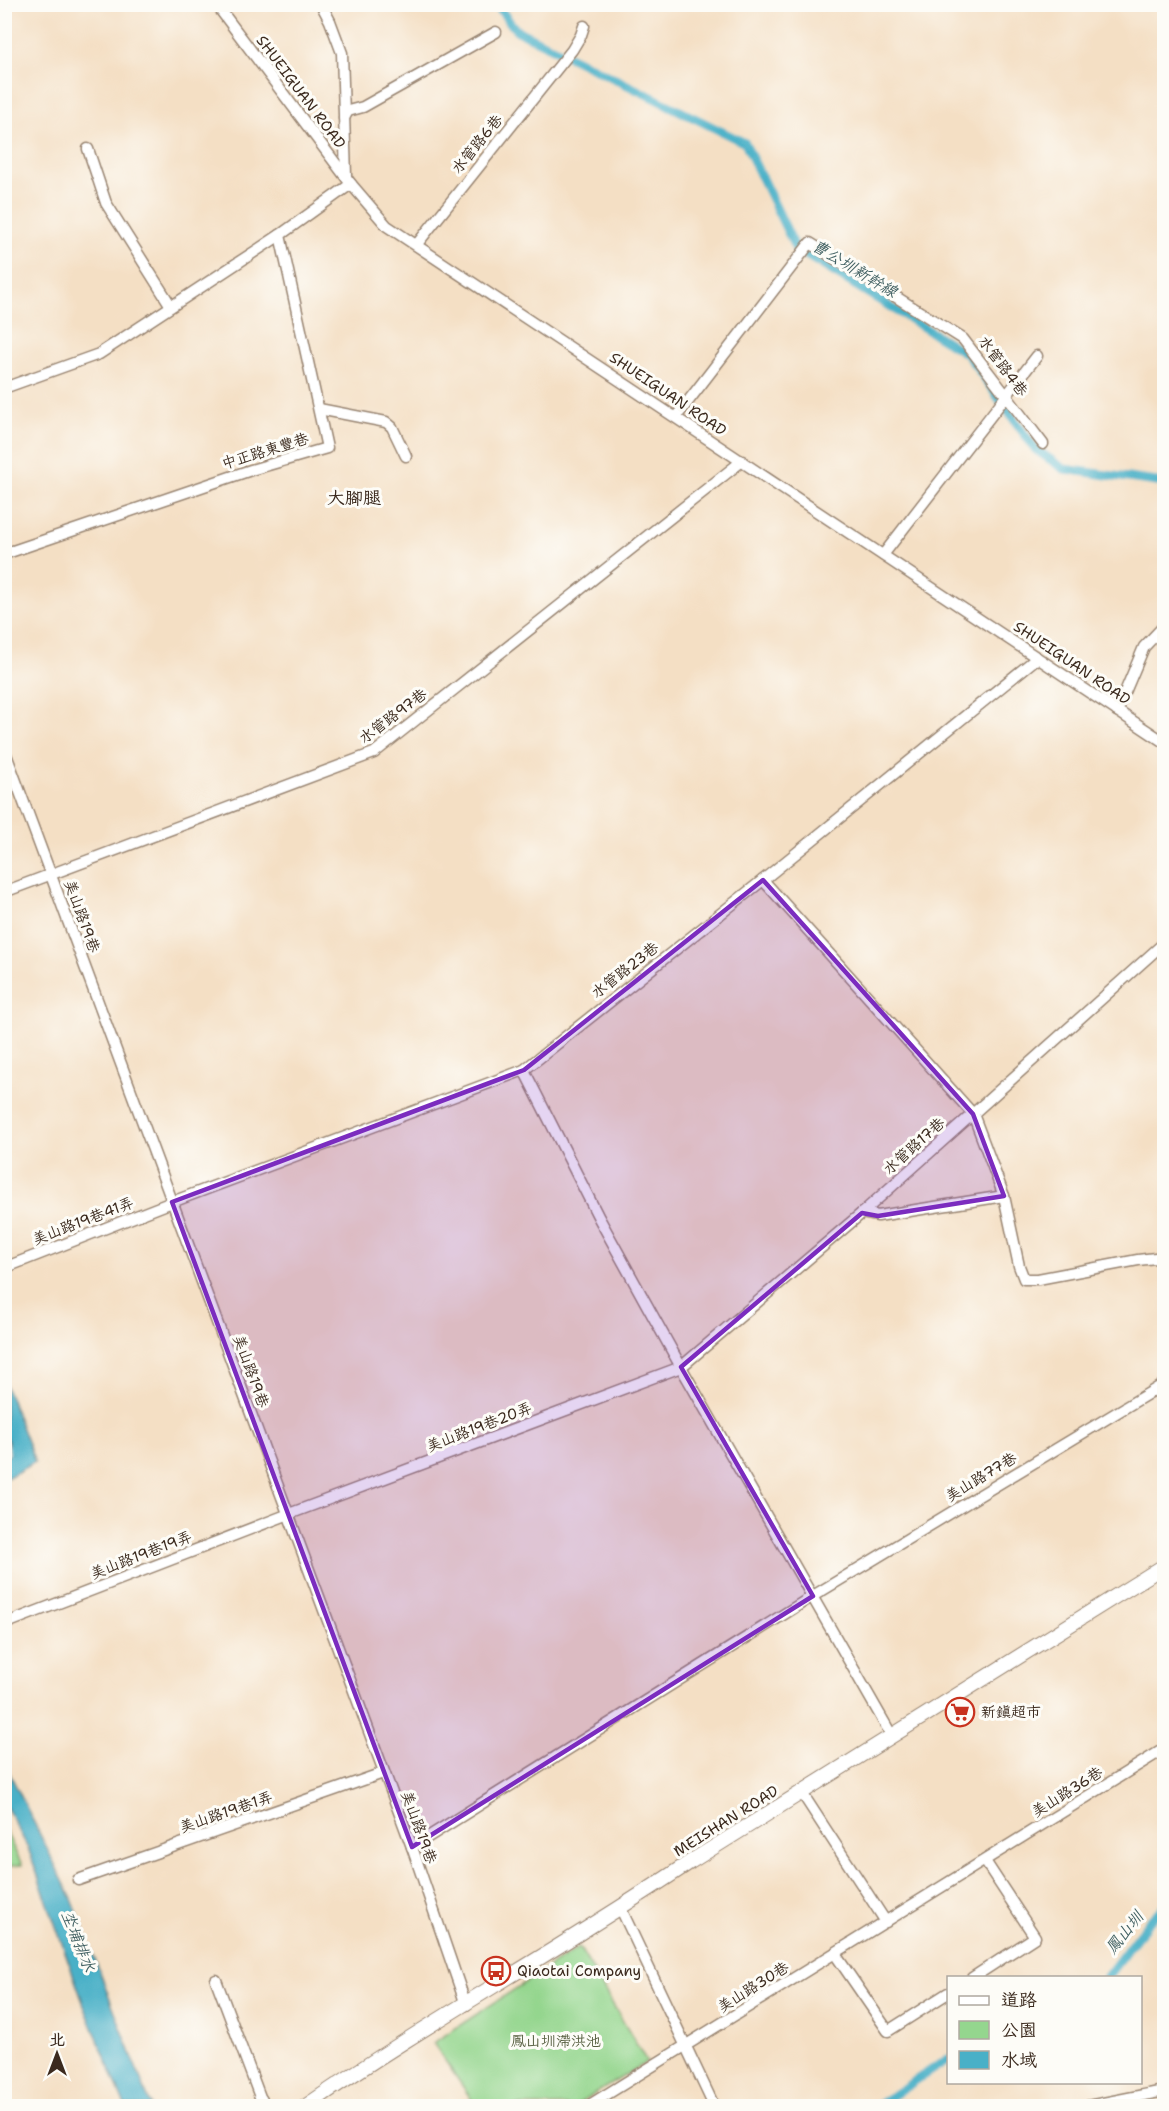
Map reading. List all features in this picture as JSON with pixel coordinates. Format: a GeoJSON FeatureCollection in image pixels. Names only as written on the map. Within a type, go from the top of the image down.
{"type":"FeatureCollection","features":[{"type":"Feature","properties":{"kind":"street","name":"SHUEIGUAN ROAD"},"geometry":{"type":"LineString","coordinates":[[216,4],[349,180],[387,226],[1164,742]]}},
{"type":"Feature","properties":{"kind":"street"},"geometry":{"type":"LineString","coordinates":[[4,388],[99,354],[280,235],[349,180],[342,53],[321,4]]}},
{"type":"Feature","properties":{"kind":"street","name":"水管路6巷"},"geometry":{"type":"LineString","coordinates":[[417,244],[572,50],[584,26]]}},
{"type":"Feature","properties":{"kind":"street"},"geometry":{"type":"LineString","coordinates":[[344,118],[348,111],[363,107],[495,32]]}},
{"type":"Feature","properties":{"kind":"street"},"geometry":{"type":"LineString","coordinates":[[88,149],[106,203],[171,306]]}},
{"type":"Feature","properties":{"kind":"street","name":"中正路東豐巷"},"geometry":{"type":"LineString","coordinates":[[4,554],[251,470],[327,448],[280,235]]}},
{"type":"Feature","properties":{"kind":"street","name":"水管路4巷"},"geometry":{"type":"LineString","coordinates":[[676,417],[808,244],[813,244],[825,254],[963,339],[1004,396],[1043,444]]}},
{"type":"Feature","properties":{"kind":"street","name":"水管路4巷"},"geometry":{"type":"LineString","coordinates":[[884,555],[1037,356]]}},
{"type":"Feature","properties":{"kind":"street"},"geometry":{"type":"LineString","coordinates":[[320,409],[386,422],[392,427],[406,456]]}},
{"type":"Feature","properties":{"kind":"street","name":"水管路97巷"},"geometry":{"type":"LineString","coordinates":[[4,892],[374,753],[742,461]]}},
{"type":"Feature","properties":{"kind":"street"},"geometry":{"type":"LineString","coordinates":[[1117,711],[1144,647],[1164,626]]}},
{"type":"Feature","properties":{"kind":"street","name":"水管路23巷"},"geometry":{"type":"LineString","coordinates":[[172,1202],[524,1070],[1037,658]]}},
{"type":"Feature","properties":{"kind":"street","name":"美山路19巷"},"geometry":{"type":"LineString","coordinates":[[4,749],[412,1847],[466,2005]]}},
{"type":"Feature","properties":{"kind":"street"},"geometry":{"type":"LineString","coordinates":[[763,880],[973,1114],[1004,1196],[1019,1266],[1024,1279],[1038,1280],[1164,1257]]}},
{"type":"Feature","properties":{"kind":"street","name":"水管路17巷"},"geometry":{"type":"LineString","coordinates":[[681,1367],[862,1213],[1164,944]]}},
{"type":"Feature","properties":{"kind":"street"},"geometry":{"type":"LineString","coordinates":[[524,1070],[599,1218],[681,1367],[892,1736]]}},
{"type":"Feature","properties":{"kind":"street"},"geometry":{"type":"LineString","coordinates":[[862,1213],[878,1216],[1004,1196]]}},
{"type":"Feature","properties":{"kind":"street","name":"美山路19巷41弄"},"geometry":{"type":"LineString","coordinates":[[4,1268],[172,1202]]}},
{"type":"Feature","properties":{"kind":"street","name":"美山路19巷20弄"},"geometry":{"type":"LineString","coordinates":[[289,1514],[681,1367]]}},
{"type":"Feature","properties":{"kind":"street","name":"美山路77巷"},"geometry":{"type":"LineString","coordinates":[[412,1847],[813,1596],[1164,1384]]}},
{"type":"Feature","properties":{"kind":"street","name":"美山路19巷19弄"},"geometry":{"type":"LineString","coordinates":[[4,1624],[289,1514]]}},
{"type":"Feature","properties":{"kind":"street","name":"MEISHAN ROAD"},"geometry":{"type":"LineString","coordinates":[[306,2106],[351,2075],[621,1909],[690,1862],[1164,1566]]}},
{"type":"Feature","properties":{"kind":"street","name":"美山路36巷"},"geometry":{"type":"LineString","coordinates":[[835,1954],[1164,1749]]}},
{"type":"Feature","properties":{"kind":"street","name":"美山路19巷1弄"},"geometry":{"type":"LineString","coordinates":[[78,1880],[383,1773]]}},
{"type":"Feature","properties":{"kind":"street"},"geometry":{"type":"LineString","coordinates":[[802,1793],[886,1922]]}},
{"type":"Feature","properties":{"kind":"street"},"geometry":{"type":"LineString","coordinates":[[974,1976],[1035,1937],[985,1861]]}},
{"type":"Feature","properties":{"kind":"street"},"geometry":{"type":"LineString","coordinates":[[621,1909],[714,2106]]}},
{"type":"Feature","properties":{"kind":"street"},"geometry":{"type":"LineString","coordinates":[[835,1954],[888,2031],[947,1994]]}},
{"type":"Feature","properties":{"kind":"street","name":"美山路30巷"},"geometry":{"type":"LineString","coordinates":[[588,2106],[835,1954]]}},
{"type":"Feature","properties":{"kind":"street"},"geometry":{"type":"LineString","coordinates":[[216,1980],[260,2097],[266,2106]]}},
{"type":"Feature","properties":{"kind":"street"},"geometry":{"type":"LineString","coordinates":[[1088,2106],[1164,2091]]}},
{"type":"Feature","properties":{"kind":"highlighted area"},"geometry":{"type":"Polygon","coordinates":[[[763,880],[973,1114],[1004,1196],[878,1216],[862,1213],[681,1367],[813,1596],[412,1847],[172,1202],[524,1070],[763,880]]]}},
{"type":"Feature","properties":{"kind":"green space"},"geometry":{"type":"Polygon","coordinates":[[[5,1830],[22,1865],[5,1867],[5,1830]]]}},
{"type":"Feature","properties":{"kind":"green space","name":"鳳山圳滯洪池"},"geometry":{"type":"Polygon","coordinates":[[[579,1947],[647,2062],[575,2106],[476,2106],[433,2043],[579,1947]]]}},
{"type":"Feature","properties":{"kind":"water"},"geometry":{"type":"Polygon","coordinates":[[[4,1382],[35,1462],[5,1479],[5,1458],[12,1453],[5,1433],[4,1382]]]}},
{"type":"Feature","properties":{"kind":"water"},"geometry":{"type":"Polygon","coordinates":[[[4,1762],[72,1899],[151,2106],[125,2106],[85,2008],[28,1848],[5,1804],[4,1762]]]}},
{"type":"Feature","properties":{"kind":"waterway","name":"曹公圳新幹線"},"geometry":{"type":"LineString","coordinates":[[496,4],[516,30],[745,143],[796,249],[967,354],[1035,449],[1064,469],[1164,483]]}},
{"type":"Feature","properties":{"kind":"waterway","name":"坔埔排水"},"geometry":{"type":"LineString","coordinates":[[4,1462],[11,1457],[10,1446]]}},
{"type":"Feature","properties":{"kind":"waterway","name":"鳳山圳"},"geometry":{"type":"LineString","coordinates":[[1108,1976],[1146,1925],[1164,1906]]}},
{"type":"Feature","properties":{"kind":"waterway","name":"鳳山圳"},"geometry":{"type":"LineString","coordinates":[[877,2106],[947,2060]]}},
{"type":"Feature","properties":{"kind":"place","name":"新鎮超市"},"geometry":{"type":"Point","coordinates":[960,1712]}},
{"type":"Feature","properties":{"kind":"place","name":"Qiaotai Company"},"geometry":{"type":"Point","coordinates":[496,1971]}},
{"type":"Feature","properties":{"kind":"district","name":"大腳腿"},"geometry":{"type":"Point","coordinates":[354,498]}}]}
